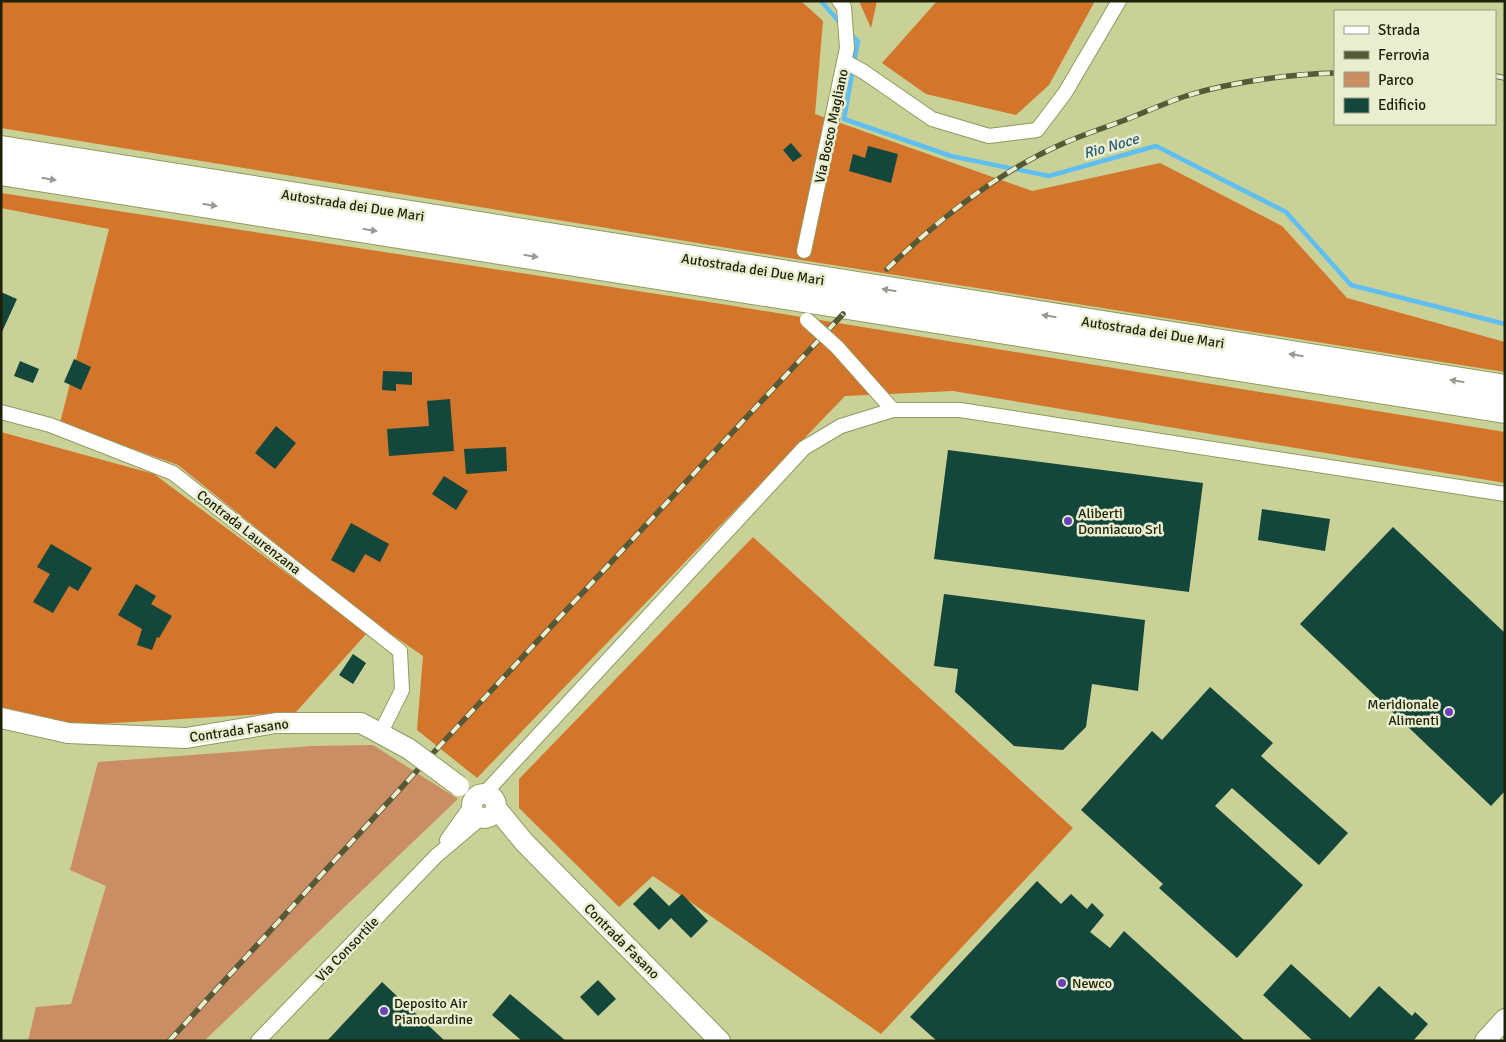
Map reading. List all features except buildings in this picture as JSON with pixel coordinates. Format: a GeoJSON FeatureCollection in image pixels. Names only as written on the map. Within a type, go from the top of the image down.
{"type":"FeatureCollection","features":[{"type":"Feature","properties":{"kind":"highway","name":"Autostrada dei Due Mari"},"geometry":{"type":"LineString","coordinates":[[1,149],[1505,388]]}},
{"type":"Feature","properties":{"kind":"highway","name":"Autostrada dei Due Mari"},"geometry":{"type":"LineString","coordinates":[[1,172],[1505,410]]}},
{"type":"Feature","properties":{"kind":"main road","name":"Contrada Fasano"},"geometry":{"type":"LineString","coordinates":[[1,718],[68,733],[186,738],[276,723],[361,723],[381,732],[409,749],[481,803],[524,842],[720,1041]]}},
{"type":"Feature","properties":{"kind":"main road"},"geometry":{"type":"LineString","coordinates":[[1485,1041],[1505,1019]]}},
{"type":"Feature","properties":{"kind":"street","name":"Via Bosco Magliano"},"geometry":{"type":"LineString","coordinates":[[804,250],[847,48],[844,7],[839,1]]}},
{"type":"Feature","properties":{"kind":"street"},"geometry":{"type":"LineString","coordinates":[[844,61],[864,72],[932,119],[989,136],[1037,130],[1065,93],[1119,1]]}},
{"type":"Feature","properties":{"kind":"street"},"geometry":{"type":"LineString","coordinates":[[807,320],[837,347],[893,410]]}},
{"type":"Feature","properties":{"kind":"street","name":"Via Consortile"},"geometry":{"type":"LineString","coordinates":[[258,1041],[436,856],[520,756],[804,448],[841,426],[893,410],[960,410],[1505,494]]}},
{"type":"Feature","properties":{"kind":"street","name":"Contrada Laurenzana"},"geometry":{"type":"LineString","coordinates":[[1,412],[50,424],[173,472],[400,651],[402,690],[381,732]]}},
{"type":"Feature","properties":{"kind":"green space"},"geometry":{"type":"Polygon","coordinates":[[[373,745],[458,799],[204,1041],[28,1041],[36,1007],[71,1004],[106,886],[70,870],[98,762],[312,746],[373,745]]]}},
{"type":"Feature","properties":{"kind":"shaded area"},"geometry":{"type":"Polygon","coordinates":[[[1,1],[801,1],[823,21],[815,114],[1032,191],[1160,163],[1282,226],[1347,298],[1505,342],[1505,372],[795,259],[1,128],[1,1]]]}},
{"type":"Feature","properties":{"kind":"shaded area"},"geometry":{"type":"Polygon","coordinates":[[[859,1],[877,1],[871,28],[859,1]]]}},
{"type":"Feature","properties":{"kind":"shaded area"},"geometry":{"type":"Polygon","coordinates":[[[937,1],[1095,1],[1049,85],[1016,115],[926,94],[882,63],[937,1]]]}},
{"type":"Feature","properties":{"kind":"shaded area"},"geometry":{"type":"Polygon","coordinates":[[[1,193],[728,305],[1505,432],[1505,483],[953,391],[845,396],[477,778],[417,730],[423,656],[371,620],[178,465],[60,423],[109,229],[1,208],[1,193]]]}},
{"type":"Feature","properties":{"kind":"shaded area"},"geometry":{"type":"Polygon","coordinates":[[[1,432],[154,474],[367,633],[296,712],[80,725],[1,707],[1,432]]]}},
{"type":"Feature","properties":{"kind":"shaded area"},"geometry":{"type":"Polygon","coordinates":[[[753,537],[1073,828],[881,1034],[653,876],[619,907],[519,808],[519,779],[753,537]]]}},
{"type":"Feature","properties":{"kind":"waterway","name":"Rio Noce"},"geometry":{"type":"LineString","coordinates":[[821,1],[841,24]]}},
{"type":"Feature","properties":{"kind":"waterway","name":"Rio Noce"},"geometry":{"type":"LineString","coordinates":[[850,34],[858,41],[844,119],[951,156],[1049,176],[1156,146],[1286,212],[1351,285],[1505,324]]}},
{"type":"Feature","properties":{"kind":"railway"},"geometry":{"type":"LineString","coordinates":[[887,269],[947,216],[991,183],[1062,144],[1206,90],[1261,80],[1334,73]]}},
{"type":"Feature","properties":{"kind":"railway"},"geometry":{"type":"LineString","coordinates":[[1496,76],[1505,78]]}},
{"type":"Feature","properties":{"kind":"railway"},"geometry":{"type":"LineString","coordinates":[[169,1041],[446,739],[843,314]]}},
{"type":"Feature","properties":{"kind":"place","name":"Aliberti Donniacuo Srl"},"geometry":{"type":"Point","coordinates":[1068,521]}},
{"type":"Feature","properties":{"kind":"place","name":"Meridionale Alimenti"},"geometry":{"type":"Point","coordinates":[1449,712]}},
{"type":"Feature","properties":{"kind":"place","name":"Newco"},"geometry":{"type":"Point","coordinates":[1062,983]}},
{"type":"Feature","properties":{"kind":"place","name":"Deposito Air Pianodardine"},"geometry":{"type":"Point","coordinates":[384,1011]}}]}
